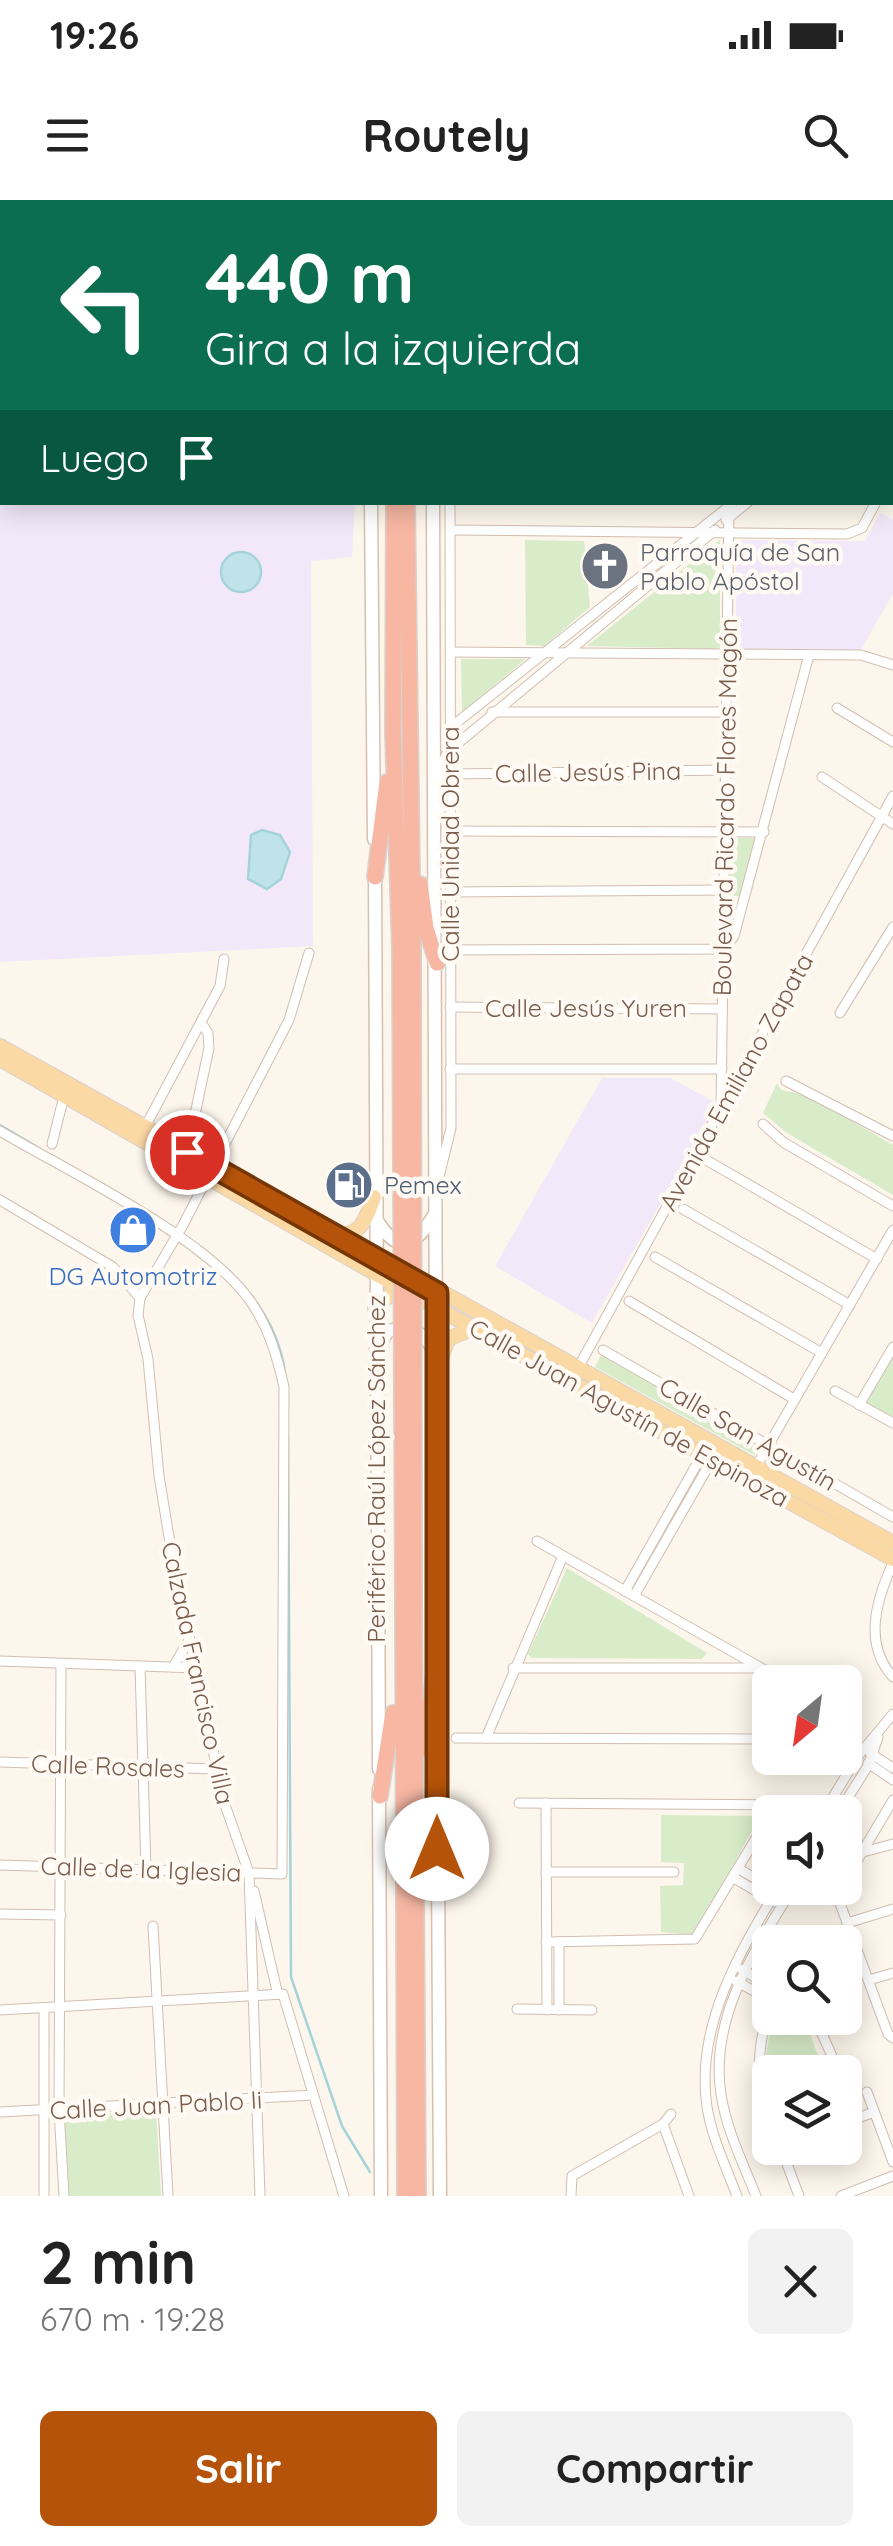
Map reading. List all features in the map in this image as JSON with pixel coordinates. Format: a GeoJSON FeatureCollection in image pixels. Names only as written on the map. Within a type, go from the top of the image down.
{"type":"FeatureCollection","features":[{"type":"Feature","properties":{"kind":"highway","name":"Periférico Raúl López Sánchez"},"geometry":{"type":"LineString","coordinates":[[394,505],[394,734],[406,950]]}},
{"type":"Feature","properties":{"kind":"highway","name":"Periférico Raúl López Sánchez"},"geometry":{"type":"LineString","coordinates":[[407,505],[409,1603],[418,2196]]}},
{"type":"Feature","properties":{"kind":"highway"},"geometry":{"type":"LineString","coordinates":[[375,877],[394,734]]}},
{"type":"Feature","properties":{"kind":"highway"},"geometry":{"type":"LineString","coordinates":[[410,803],[426,928],[437,963]]}},
{"type":"Feature","properties":{"kind":"highway","name":"Periférico Raúl López Sánchez"},"geometry":{"type":"LineString","coordinates":[[405,2196],[400,1664],[409,1603]]}},
{"type":"Feature","properties":{"kind":"highway"},"geometry":{"type":"LineString","coordinates":[[415,1807],[436,1657]]}},
{"type":"Feature","properties":{"kind":"highway"},"geometry":{"type":"LineString","coordinates":[[380,1796],[400,1664]]}},
{"type":"Feature","properties":{"kind":"main road"},"geometry":{"type":"LineString","coordinates":[[371,505],[381,2196]]}},
{"type":"Feature","properties":{"kind":"main road"},"geometry":{"type":"LineString","coordinates":[[432,505],[440,2196]]}},
{"type":"Feature","properties":{"kind":"main road"},"geometry":{"type":"LineString","coordinates":[[434,823],[451,749]]}},
{"type":"Feature","properties":{"kind":"main road","name":"Calle Juan Agustín de Espinoza"},"geometry":{"type":"LineString","coordinates":[[0,1046],[66,1090],[437,1300],[578,1368],[893,1543]]}},
{"type":"Feature","properties":{"kind":"main road","name":"Calle Juan Agustín de Espinoza"},"geometry":{"type":"LineString","coordinates":[[0,1059],[66,1090]]}},
{"type":"Feature","properties":{"kind":"main road","name":"Calle Juan Agustín de Espinoza"},"geometry":{"type":"LineString","coordinates":[[210,1171],[336,1235],[400,1287],[437,1300],[474,1328],[893,1561]]}},
{"type":"Feature","properties":{"kind":"main road"},"geometry":{"type":"LineString","coordinates":[[336,1235],[357,1232],[374,1197]]}},
{"type":"Feature","properties":{"kind":"main road"},"geometry":{"type":"LineString","coordinates":[[374,1217],[391,1240],[405,1244],[420,1236],[437,1212]]}},
{"type":"Feature","properties":{"kind":"main road"},"geometry":{"type":"LineString","coordinates":[[375,1308],[400,1287]]}},
{"type":"Feature","properties":{"kind":"main road"},"geometry":{"type":"LineString","coordinates":[[375,1351],[388,1331],[407,1327],[422,1336],[437,1353]]}},
{"type":"Feature","properties":{"kind":"main road"},"geometry":{"type":"LineString","coordinates":[[437,1370],[448,1339],[474,1328]]}},
{"type":"Feature","properties":{"kind":"main road"},"geometry":{"type":"LineString","coordinates":[[554,1372],[578,1368],[591,1392]]}},
{"type":"Feature","properties":{"kind":"street","name":"Calle Unidad Obrera"},"geometry":{"type":"LineString","coordinates":[[437,1184],[452,1128],[450,505]]}},
{"type":"Feature","properties":{"kind":"street"},"geometry":{"type":"LineString","coordinates":[[450,530],[856,532],[874,505]]}},
{"type":"Feature","properties":{"kind":"street"},"geometry":{"type":"LineString","coordinates":[[452,726],[730,507]]}},
{"type":"Feature","properties":{"kind":"street"},"geometry":{"type":"LineString","coordinates":[[451,749],[562,653],[714,531],[730,507]]}},
{"type":"Feature","properties":{"kind":"street","name":"Boulevard Ricardo Flores Magón"},"geometry":{"type":"LineString","coordinates":[[721,1112],[730,507]]}},
{"type":"Feature","properties":{"kind":"street"},"geometry":{"type":"LineString","coordinates":[[450,652],[861,656],[893,665]]}},
{"type":"Feature","properties":{"kind":"street"},"geometry":{"type":"LineString","coordinates":[[450,950],[725,949],[734,936],[764,832],[809,655]]}},
{"type":"Feature","properties":{"kind":"street"},"geometry":{"type":"LineString","coordinates":[[837,708],[893,742]]}},
{"type":"Feature","properties":{"kind":"street"},"geometry":{"type":"LineString","coordinates":[[492,712],[727,712]]}},
{"type":"Feature","properties":{"kind":"street","name":"Calle Jesús Pina"},"geometry":{"type":"LineString","coordinates":[[451,774],[724,770]]}},
{"type":"Feature","properties":{"kind":"street"},"geometry":{"type":"LineString","coordinates":[[822,777],[893,824]]}},
{"type":"Feature","properties":{"kind":"street","name":"Avenida Emiliano Zapata"},"geometry":{"type":"LineString","coordinates":[[578,1368],[893,796]]}},
{"type":"Feature","properties":{"kind":"street"},"geometry":{"type":"LineString","coordinates":[[451,831],[764,832]]}},
{"type":"Feature","properties":{"kind":"street"},"geometry":{"type":"LineString","coordinates":[[451,892],[725,890]]}},
{"type":"Feature","properties":{"kind":"street"},"geometry":{"type":"LineString","coordinates":[[840,1013],[893,927]]}},
{"type":"Feature","properties":{"kind":"street"},"geometry":{"type":"LineString","coordinates":[[0,1200],[113,1267],[140,1298],[180,1232],[288,1020],[309,954]]}},
{"type":"Feature","properties":{"kind":"street"},"geometry":{"type":"LineString","coordinates":[[142,1133],[220,986],[224,959]]}},
{"type":"Feature","properties":{"kind":"street","name":"Calle Jesús Yuren"},"geometry":{"type":"LineString","coordinates":[[450,1007],[722,1009]]}},
{"type":"Feature","properties":{"kind":"street"},"geometry":{"type":"LineString","coordinates":[[186,1158],[210,1044],[202,1024]]}},
{"type":"Feature","properties":{"kind":"street"},"geometry":{"type":"LineString","coordinates":[[450,1068],[722,1069]]}},
{"type":"Feature","properties":{"kind":"street"},"geometry":{"type":"LineString","coordinates":[[786,1081],[893,1136]]}},
{"type":"Feature","properties":{"kind":"street"},"geometry":{"type":"LineString","coordinates":[[52,1144],[66,1090]]}},
{"type":"Feature","properties":{"kind":"street"},"geometry":{"type":"LineString","coordinates":[[763,1124],[783,1142],[893,1206]]}},
{"type":"Feature","properties":{"kind":"street"},"geometry":{"type":"LineString","coordinates":[[0,1130],[180,1232]]}},
{"type":"Feature","properties":{"kind":"street"},"geometry":{"type":"LineString","coordinates":[[708,1161],[876,1259]]}},
{"type":"Feature","properties":{"kind":"street"},"geometry":{"type":"LineString","coordinates":[[683,1209],[850,1305]]}},
{"type":"Feature","properties":{"kind":"street"},"geometry":{"type":"LineString","coordinates":[[756,1465],[893,1230]]}},
{"type":"Feature","properties":{"kind":"street","name":"Calle de la Iglesia"},"geometry":{"type":"LineString","coordinates":[[0,1864],[282,1874],[284,1387],[276,1353],[252,1302],[180,1232]]}},
{"type":"Feature","properties":{"kind":"street"},"geometry":{"type":"LineString","coordinates":[[655,1257],[822,1354]]}},
{"type":"Feature","properties":{"kind":"street","name":"Calzada Francisco Villa"},"geometry":{"type":"LineString","coordinates":[[140,1298],[138,1315],[148,1359],[158,1476],[216,1769],[250,1872],[260,2196]]}},
{"type":"Feature","properties":{"kind":"street"},"geometry":{"type":"LineString","coordinates":[[630,1301],[794,1399]]}},
{"type":"Feature","properties":{"kind":"street"},"geometry":{"type":"LineString","coordinates":[[859,1405],[893,1347]]}},
{"type":"Feature","properties":{"kind":"street","name":"Calle San Agustín"},"geometry":{"type":"LineString","coordinates":[[603,1350],[893,1518]]}},
{"type":"Feature","properties":{"kind":"street"},"geometry":{"type":"LineString","coordinates":[[835,1391],[893,1423]]}},
{"type":"Feature","properties":{"kind":"street"},"geometry":{"type":"LineString","coordinates":[[629,1594],[708,1456]]}},
{"type":"Feature","properties":{"kind":"street"},"geometry":{"type":"LineString","coordinates":[[537,1541],[755,1665]]}},
{"type":"Feature","properties":{"kind":"street"},"geometry":{"type":"LineString","coordinates":[[486,1738],[563,1556]]}},
{"type":"Feature","properties":{"kind":"street"},"geometry":{"type":"LineString","coordinates":[[893,1561],[878,1601],[875,1623],[881,1658],[893,1678]]}},
{"type":"Feature","properties":{"kind":"street"},"geometry":{"type":"LineString","coordinates":[[174,1668],[190,1638]]}},
{"type":"Feature","properties":{"kind":"street"},"geometry":{"type":"LineString","coordinates":[[0,1661],[197,1668]]}},
{"type":"Feature","properties":{"kind":"street"},"geometry":{"type":"LineString","coordinates":[[61,1664],[60,2110],[64,2196]]}},
{"type":"Feature","properties":{"kind":"street"},"geometry":{"type":"LineString","coordinates":[[140,1666],[146,1869]]}},
{"type":"Feature","properties":{"kind":"street"},"geometry":{"type":"LineString","coordinates":[[513,1668],[752,1668]]}},
{"type":"Feature","properties":{"kind":"street"},"geometry":{"type":"LineString","coordinates":[[862,1751],[893,1714]]}},
{"type":"Feature","properties":{"kind":"street"},"geometry":{"type":"LineString","coordinates":[[850,1795],[872,1759],[878,1734]]}},
{"type":"Feature","properties":{"kind":"street"},"geometry":{"type":"LineString","coordinates":[[456,1738],[752,1739]]}},
{"type":"Feature","properties":{"kind":"street"},"geometry":{"type":"LineString","coordinates":[[862,1753],[893,1768]]}},
{"type":"Feature","properties":{"kind":"street"},"geometry":{"type":"LineString","coordinates":[[872,1759],[893,1780]]}},
{"type":"Feature","properties":{"kind":"street","name":"Calle Rosales"},"geometry":{"type":"LineString","coordinates":[[0,1762],[216,1769]]}},
{"type":"Feature","properties":{"kind":"street"},"geometry":{"type":"LineString","coordinates":[[863,1852],[893,1800]]}},
{"type":"Feature","properties":{"kind":"street"},"geometry":{"type":"LineString","coordinates":[[520,1802],[752,1810]]}},
{"type":"Feature","properties":{"kind":"street"},"geometry":{"type":"LineString","coordinates":[[546,1803],[546,1942],[553,2010]]}},
{"type":"Feature","properties":{"kind":"street"},"geometry":{"type":"LineString","coordinates":[[863,1852],[893,1844]]}},
{"type":"Feature","properties":{"kind":"street"},"geometry":{"type":"LineString","coordinates":[[546,1942],[695,1939],[752,1846]]}},
{"type":"Feature","properties":{"kind":"street"},"geometry":{"type":"LineString","coordinates":[[250,1872],[276,1991],[287,1998],[312,2096],[344,2196]]}},
{"type":"Feature","properties":{"kind":"street"},"geometry":{"type":"LineString","coordinates":[[546,1872],[674,1872]]}},
{"type":"Feature","properties":{"kind":"street"},"geometry":{"type":"LineString","coordinates":[[736,1873],[752,1880]]}},
{"type":"Feature","properties":{"kind":"street"},"geometry":{"type":"LineString","coordinates":[[737,2196],[712,2131],[705,2085],[708,2046],[729,1977],[765,1905]]}},
{"type":"Feature","properties":{"kind":"street"},"geometry":{"type":"LineString","coordinates":[[756,2196],[720,2093],[720,2046],[739,1983],[782,1905]]}},
{"type":"Feature","properties":{"kind":"street"},"geometry":{"type":"LineString","coordinates":[[841,1905],[888,2034],[893,2038]]}},
{"type":"Feature","properties":{"kind":"street"},"geometry":{"type":"LineString","coordinates":[[847,1923],[893,1909]]}},
{"type":"Feature","properties":{"kind":"street"},"geometry":{"type":"LineString","coordinates":[[0,1914],[61,1915]]}},
{"type":"Feature","properties":{"kind":"street"},"geometry":{"type":"LineString","coordinates":[[153,1926],[168,2196]]}},
{"type":"Feature","properties":{"kind":"street"},"geometry":{"type":"LineString","coordinates":[[553,2010],[559,1942]]}},
{"type":"Feature","properties":{"kind":"street"},"geometry":{"type":"LineString","coordinates":[[734,1966],[752,1976]]}},
{"type":"Feature","properties":{"kind":"street"},"geometry":{"type":"LineString","coordinates":[[869,1980],[893,1974]]}},
{"type":"Feature","properties":{"kind":"street"},"geometry":{"type":"LineString","coordinates":[[729,1977],[752,1990]]}},
{"type":"Feature","properties":{"kind":"street"},"geometry":{"type":"LineString","coordinates":[[0,2010],[251,1998],[276,1991]]}},
{"type":"Feature","properties":{"kind":"street"},"geometry":{"type":"LineString","coordinates":[[44,2008],[44,2196]]}},
{"type":"Feature","properties":{"kind":"street"},"geometry":{"type":"LineString","coordinates":[[517,2010],[592,2010]]}},
{"type":"Feature","properties":{"kind":"street"},"geometry":{"type":"LineString","coordinates":[[866,2092],[893,2162]]}},
{"type":"Feature","properties":{"kind":"street","name":"Calle Juan Pablo Ii"},"geometry":{"type":"LineString","coordinates":[[0,2112],[312,2096]]}},
{"type":"Feature","properties":{"kind":"street"},"geometry":{"type":"LineString","coordinates":[[862,2117],[874,2112]]}},
{"type":"Feature","properties":{"kind":"street"},"geometry":{"type":"LineString","coordinates":[[571,2196],[572,2176],[663,2124],[671,2114]]}},
{"type":"Feature","properties":{"kind":"street"},"geometry":{"type":"LineString","coordinates":[[663,2124],[688,2193],[676,2196]]}},
{"type":"Feature","properties":{"kind":"street"},"geometry":{"type":"LineString","coordinates":[[788,2165],[799,2196]]}},
{"type":"Feature","properties":{"kind":"street"},"geometry":{"type":"LineString","coordinates":[[841,2196],[893,2176]]}},
{"type":"Feature","properties":{"kind":"shaded area"},"geometry":{"type":"Polygon","coordinates":[[[0,505],[355,505],[352,557],[311,561],[313,946],[0,962],[0,505]]]}},
{"type":"Feature","properties":{"kind":"shaded area"},"geometry":{"type":"Polygon","coordinates":[[[880,513],[893,520],[893,594],[860,651],[736,649],[736,540],[865,541],[880,513]]]}},
{"type":"Feature","properties":{"kind":"shaded area"},"geometry":{"type":"Polygon","coordinates":[[[602,1078],[670,1078],[713,1101],[713,1112],[592,1323],[495,1266],[602,1078]]]}},
{"type":"Feature","properties":{"kind":"green space"},"geometry":{"type":"Polygon","coordinates":[[[525,540],[584,541],[590,607],[544,646],[526,645],[525,540]]]}},
{"type":"Feature","properties":{"kind":"green space"},"geometry":{"type":"Polygon","coordinates":[[[718,541],[720,649],[587,646],[718,541]]]}},
{"type":"Feature","properties":{"kind":"green space"},"geometry":{"type":"Polygon","coordinates":[[[461,659],[526,659],[462,712],[461,659]]]}},
{"type":"Feature","properties":{"kind":"green space"},"geometry":{"type":"Polygon","coordinates":[[[729,838],[758,838],[744,896],[730,896],[729,838]]]}},
{"type":"Feature","properties":{"kind":"green space"},"geometry":{"type":"Polygon","coordinates":[[[777,1083],[781,1090],[807,1095],[893,1145],[893,1195],[787,1133],[763,1113],[777,1083]]]}},
{"type":"Feature","properties":{"kind":"green space"},"geometry":{"type":"Polygon","coordinates":[[[601,1355],[760,1445],[754,1455],[595,1367],[601,1355]]]}},
{"type":"Feature","properties":{"kind":"green space"},"geometry":{"type":"Polygon","coordinates":[[[893,1355],[893,1417],[866,1402],[893,1355]]]}},
{"type":"Feature","properties":{"kind":"green space"},"geometry":{"type":"Polygon","coordinates":[[[567,1568],[707,1653],[702,1659],[531,1658],[528,1654],[567,1568]]]}},
{"type":"Feature","properties":{"kind":"green space"},"geometry":{"type":"Polygon","coordinates":[[[661,1815],[752,1816],[752,1831],[695,1935],[661,1932],[660,1886],[683,1885],[684,1863],[661,1862],[661,1815]]]}},
{"type":"Feature","properties":{"kind":"green space"},"geometry":{"type":"Polygon","coordinates":[[[769,2035],[810,2035],[818,2055],[766,2055],[769,2035]]]}},
{"type":"Feature","properties":{"kind":"green space"},"geometry":{"type":"Polygon","coordinates":[[[156,2108],[161,2196],[68,2196],[64,2113],[156,2108]]]}},
{"type":"Feature","properties":{"kind":"water"},"geometry":{"type":"Polygon","coordinates":[[[241,552],[255,558],[261,572],[255,586],[241,592],[227,586],[221,572],[227,558],[241,552]]]}},
{"type":"Feature","properties":{"kind":"water"},"geometry":{"type":"Polygon","coordinates":[[[262,830],[280,835],[290,852],[281,879],[267,889],[248,879],[251,835],[262,830]]]}},
{"type":"Feature","properties":{"kind":"waterway"},"geometry":{"type":"LineString","coordinates":[[0,1125],[39,1148]]}},
{"type":"Feature","properties":{"kind":"waterway"},"geometry":{"type":"LineString","coordinates":[[187,1237],[251,1294],[273,1330],[285,1372]]}},
{"type":"Feature","properties":{"kind":"waterway"},"geometry":{"type":"LineString","coordinates":[[288,1435],[291,1977],[342,2126],[370,2172]]}},
{"type":"Feature","properties":{"kind":"place","name":"Parroquía de San Pablo Apóstol"},"geometry":{"type":"Point","coordinates":[605,566]}},
{"type":"Feature","properties":{"kind":"place","name":"Pemex"},"geometry":{"type":"Point","coordinates":[349,1185]}},
{"type":"Feature","properties":{"kind":"place","name":"DG Automotriz"},"geometry":{"type":"Point","coordinates":[133,1230]}},
{"type":"Feature","properties":{"kind":"route"},"geometry":{"type":"LineString","coordinates":[[187,1152],[437,1293],[437,1849]]}}]}
